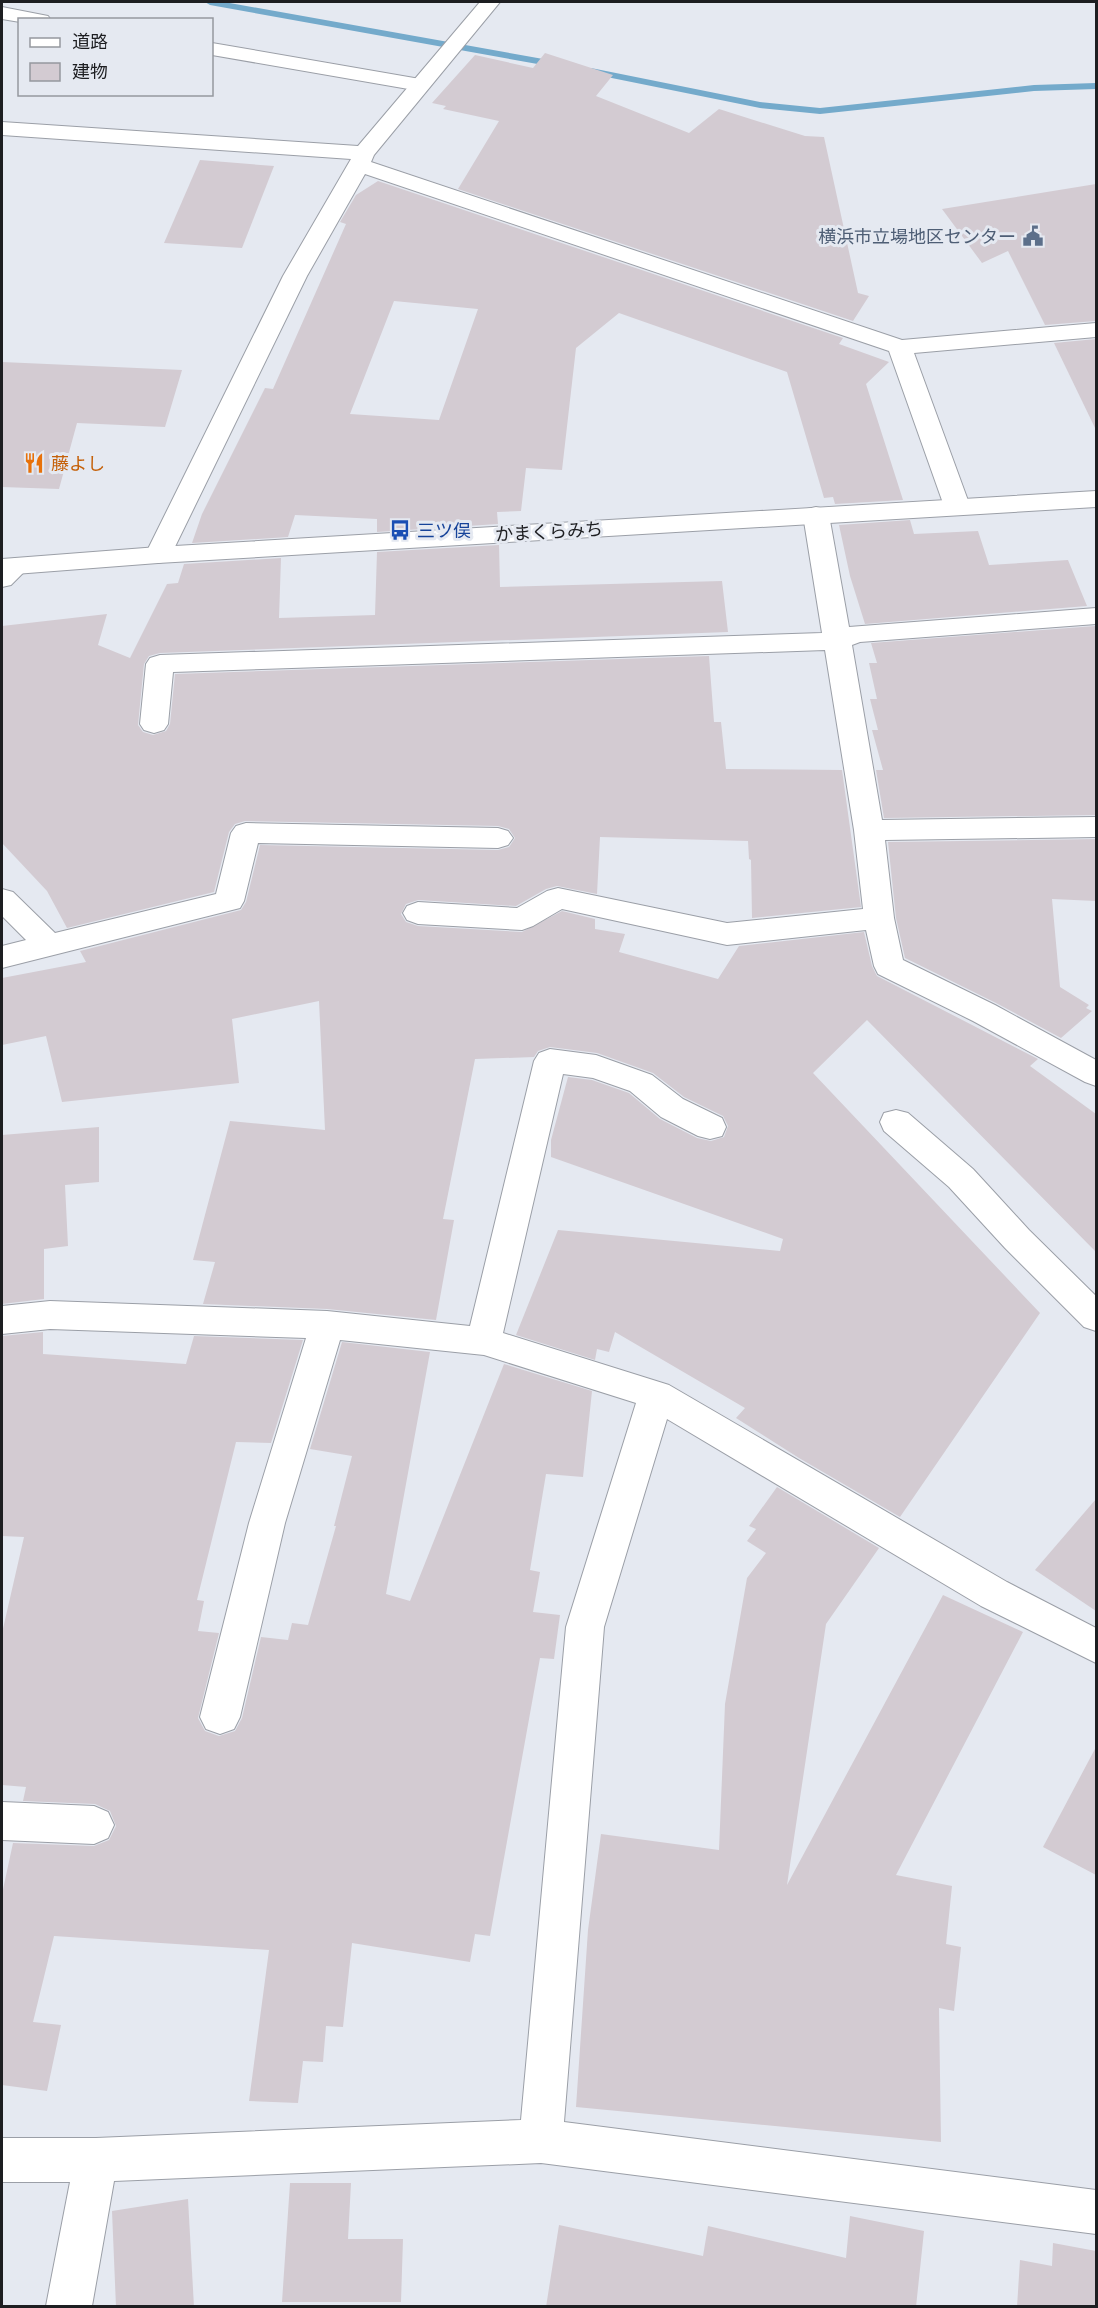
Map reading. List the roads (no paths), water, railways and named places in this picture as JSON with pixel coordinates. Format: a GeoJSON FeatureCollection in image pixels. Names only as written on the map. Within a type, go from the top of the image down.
{"type":"FeatureCollection","features":[{"type":"Feature","properties":{"kind":"street"},"geometry":{"type":"LineString","coordinates":[[158,555],[295,276],[362,159],[420,85],[490,2]]}},
{"type":"Feature","properties":{"kind":"street"},"geometry":{"type":"LineString","coordinates":[[2,128],[362,159],[900,347],[1096,330]]}},
{"type":"Feature","properties":{"kind":"street"},"geometry":{"type":"LineString","coordinates":[[900,347],[957,506]]}},
{"type":"Feature","properties":{"kind":"street","name":"かまくらみち"},"geometry":{"type":"LineString","coordinates":[[7,571],[158,555],[1096,499]]}},
{"type":"Feature","properties":{"kind":"street"},"geometry":{"type":"LineString","coordinates":[[816,515],[869,830],[879,918],[889,966],[984,1012],[1096,1074]]}},
{"type":"Feature","properties":{"kind":"street"},"geometry":{"type":"LineString","coordinates":[[154,724],[160,664],[837,641],[856,634],[1096,616]]}},
{"type":"Feature","properties":{"kind":"street"},"geometry":{"type":"LineString","coordinates":[[869,830],[1096,827]]}},
{"type":"Feature","properties":{"kind":"street"},"geometry":{"type":"LineString","coordinates":[[2,957],[229,901],[246,833],[498,838]]}},
{"type":"Feature","properties":{"kind":"street"},"geometry":{"type":"LineString","coordinates":[[418,913],[522,919],[558,898],[727,934],[879,918]]}},
{"type":"Feature","properties":{"kind":"street"},"geometry":{"type":"LineString","coordinates":[[2,899],[49,945]]}},
{"type":"Feature","properties":{"kind":"street"},"geometry":{"type":"LineString","coordinates":[[484,1341],[550,1061],[596,1066],[641,1083],[672,1108],[710,1127]]}},
{"type":"Feature","properties":{"kind":"street"},"geometry":{"type":"LineString","coordinates":[[896,1122],[961,1178],[1017,1239],[1096,1317]]}},
{"type":"Feature","properties":{"kind":"street"},"geometry":{"type":"LineString","coordinates":[[2,1320],[50,1315],[327,1325],[484,1341],[656,1395],[994,1594],[1096,1646]]}},
{"type":"Feature","properties":{"kind":"street"},"geometry":{"type":"LineString","coordinates":[[220,1717],[267,1523],[327,1325]]}},
{"type":"Feature","properties":{"kind":"street"},"geometry":{"type":"LineString","coordinates":[[541,2141],[585,1627],[656,1395]]}},
{"type":"Feature","properties":{"kind":"street"},"geometry":{"type":"LineString","coordinates":[[2,1821],[94,1825]]}},
{"type":"Feature","properties":{"kind":"street"},"geometry":{"type":"LineString","coordinates":[[2,2160],[96,2160],[541,2141],[1096,2212]]}},
{"type":"Feature","properties":{"kind":"street"},"geometry":{"type":"LineString","coordinates":[[69,2307],[96,2160]]}},
{"type":"Feature","properties":{"kind":"lane"},"geometry":{"type":"LineString","coordinates":[[2,13],[30,18]]}},
{"type":"Feature","properties":{"kind":"lane"},"geometry":{"type":"LineString","coordinates":[[213,49],[420,85]]}},
{"type":"Feature","properties":{"kind":"waterway"},"geometry":{"type":"LineString","coordinates":[[210,2],[560,65]]}},
{"type":"Feature","properties":{"kind":"waterway"},"geometry":{"type":"LineString","coordinates":[[591,71],[760,105],[820,111],[1034,88],[1096,86]]}},
{"type":"Feature","properties":{"kind":"place","name":"横浜市立場地区センター"},"geometry":{"type":"Point","coordinates":[1033,236]}},
{"type":"Feature","properties":{"kind":"place","name":"藤よし"},"geometry":{"type":"Point","coordinates":[34,463]}},
{"type":"Feature","properties":{"kind":"place","name":"三ツ俣"},"geometry":{"type":"Point","coordinates":[400,530]}}]}
